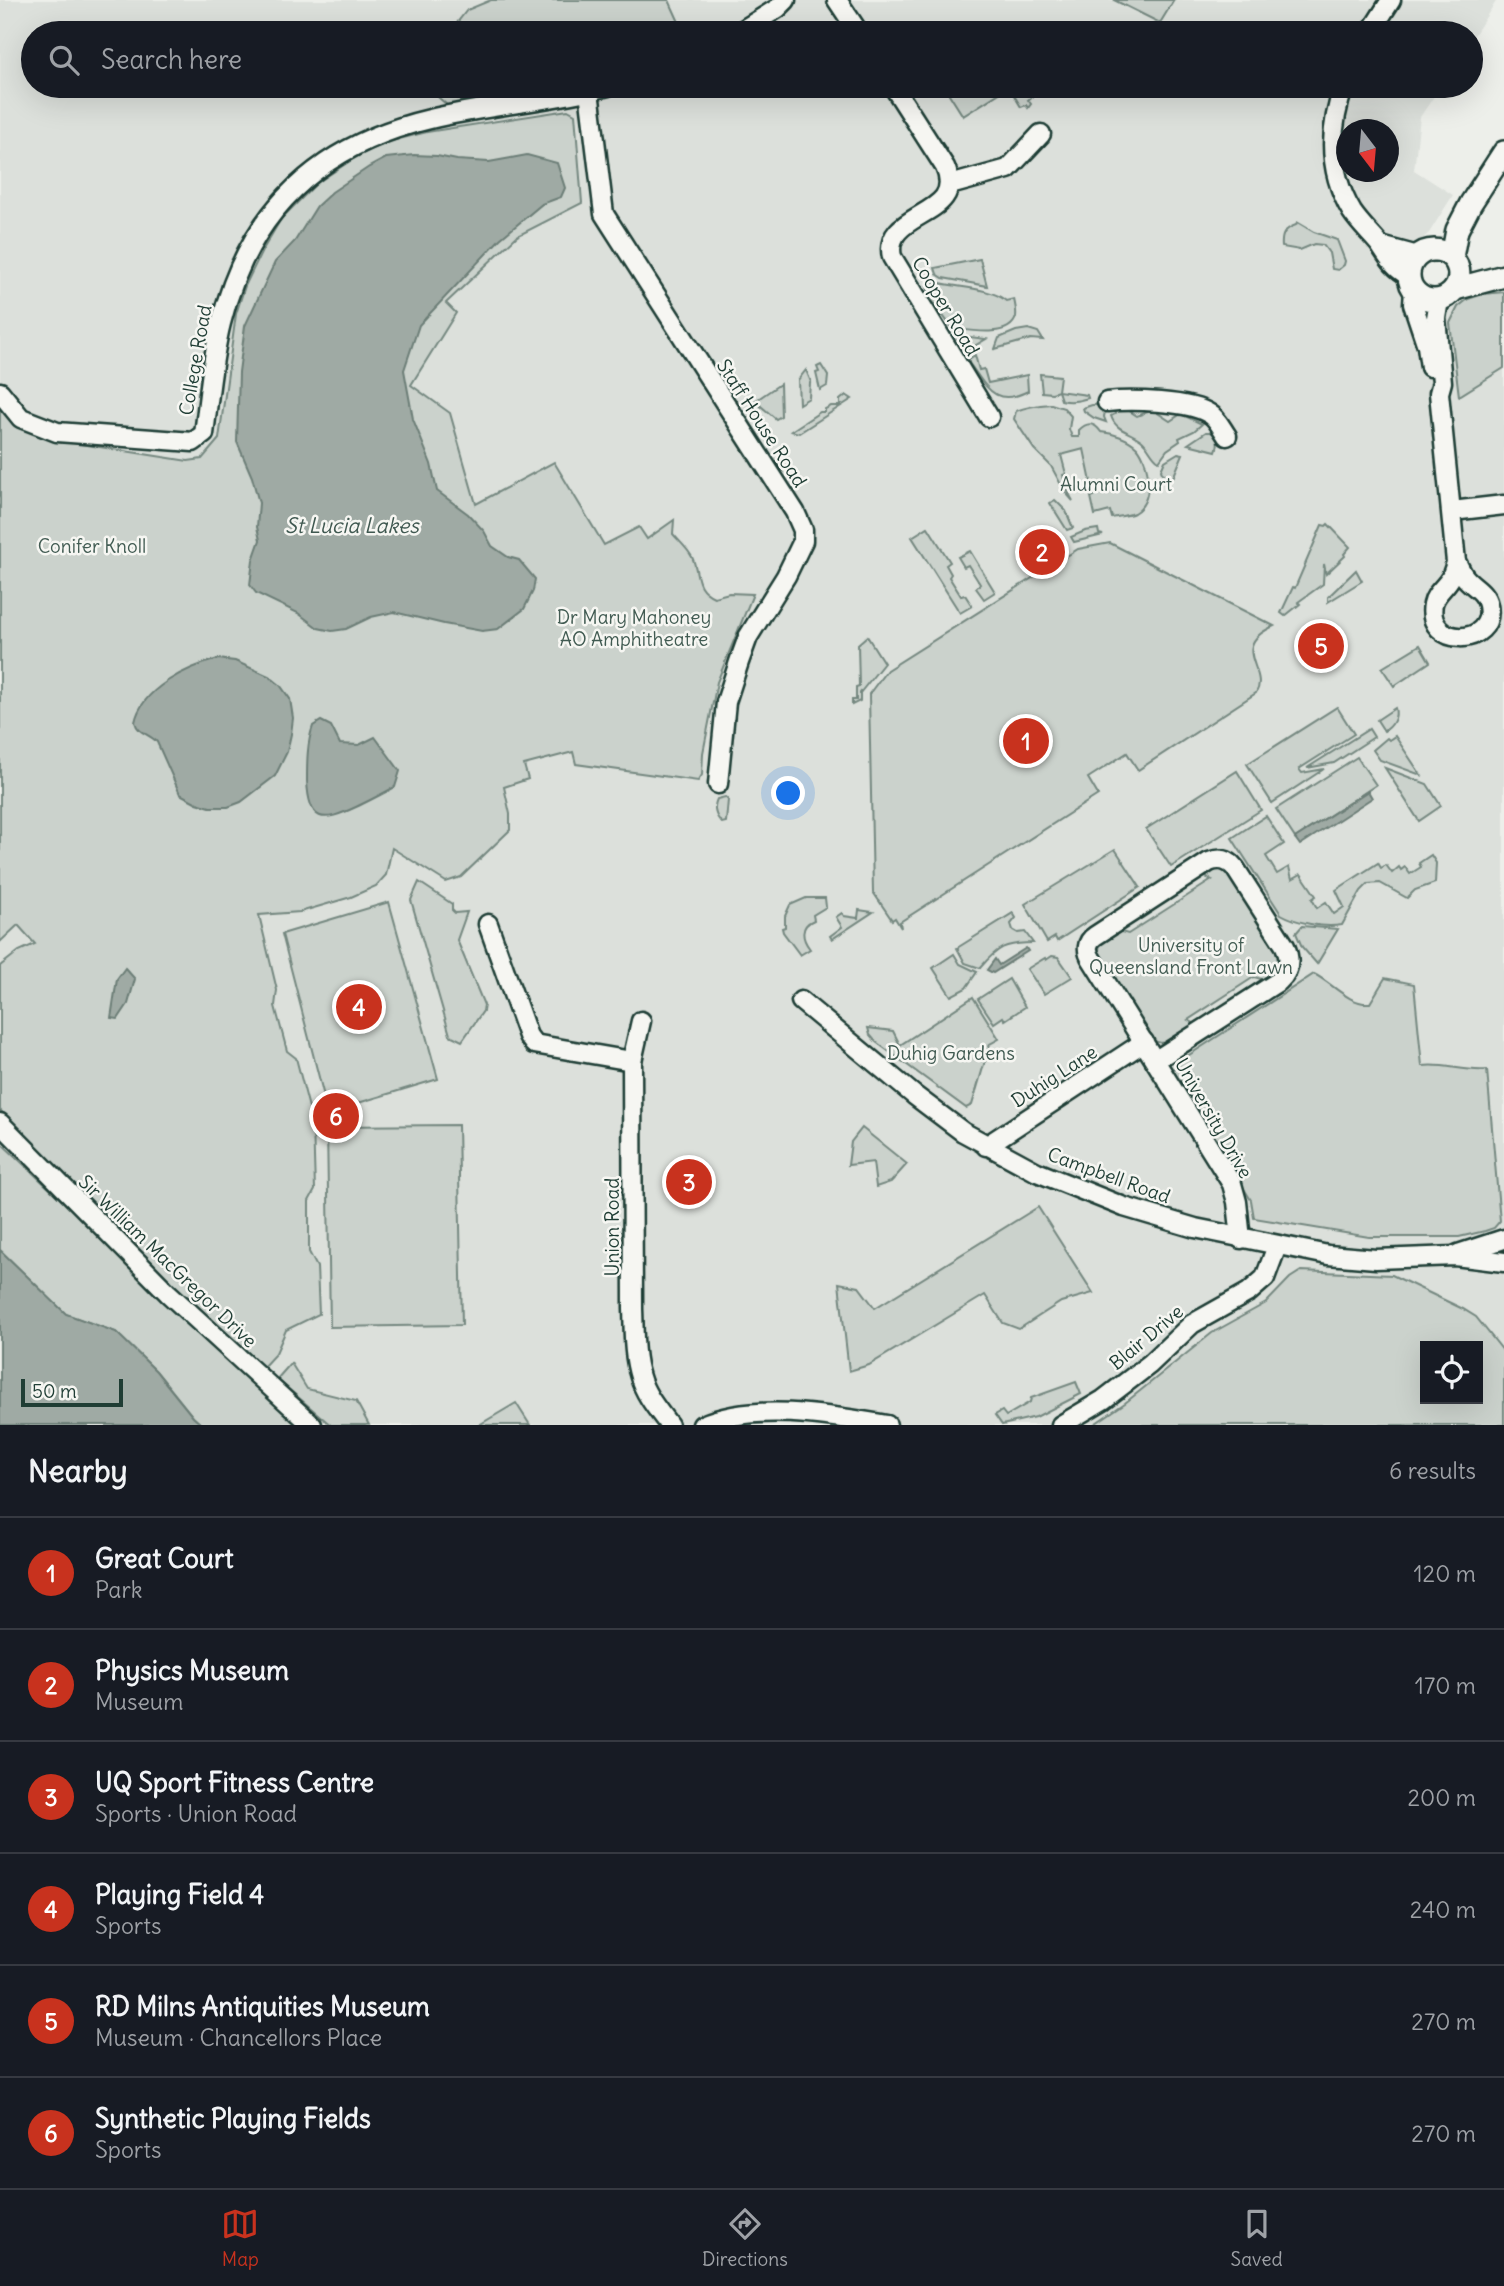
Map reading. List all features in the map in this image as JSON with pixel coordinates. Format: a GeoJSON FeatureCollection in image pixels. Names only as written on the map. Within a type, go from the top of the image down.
{"type":"FeatureCollection","features":[{"type":"Feature","properties":{"kind":"main road"},"geometry":{"type":"LineString","coordinates":[[1447,295],[1459,282],[1455,262],[1457,230],[1471,202],[1504,152]]}},
{"type":"Feature","properties":{"kind":"main road"},"geometry":{"type":"LineString","coordinates":[[1471,202],[1409,269],[1411,284],[1426,299],[1447,295],[1501,276]]}},
{"type":"Feature","properties":{"kind":"main road"},"geometry":{"type":"LineString","coordinates":[[1425,253],[1439,250],[1455,262],[1501,276]]}},
{"type":"Feature","properties":{"kind":"street"},"geometry":{"type":"LineString","coordinates":[[757,21],[786,0]]}},
{"type":"Feature","properties":{"kind":"street"},"geometry":{"type":"LineString","coordinates":[[837,0],[851,21]]}},
{"type":"Feature","properties":{"kind":"street"},"geometry":{"type":"LineString","coordinates":[[1378,21],[1391,0]]}},
{"type":"Feature","properties":{"kind":"street","name":"College Road"},"geometry":{"type":"LineString","coordinates":[[0,392],[21,418],[57,432],[193,442],[204,433],[220,325],[230,291],[262,225],[301,181],[329,160],[372,138],[404,127],[431,119],[557,98]]}},
{"type":"Feature","properties":{"kind":"street","name":"Staff House Road"},"geometry":{"type":"LineString","coordinates":[[590,98],[604,214],[795,512],[803,530],[803,541],[786,576],[748,637],[739,662],[726,702],[718,784]]}},
{"type":"Feature","properties":{"kind":"street"},"geometry":{"type":"LineString","coordinates":[[901,98],[945,167],[950,177],[950,186],[1008,169],[1041,134]]}},
{"type":"Feature","properties":{"kind":"street"},"geometry":{"type":"LineString","coordinates":[[1340,98],[1332,135],[1332,151],[1338,180],[1352,211],[1381,246],[1389,261],[1411,284],[1413,304],[1427,345],[1433,384],[1439,393]]}},
{"type":"Feature","properties":{"kind":"street","name":"Cooper Road"},"geometry":{"type":"LineString","coordinates":[[950,186],[944,198],[896,232],[890,251],[989,417]]}},
{"type":"Feature","properties":{"kind":"street"},"geometry":{"type":"LineString","coordinates":[[1381,246],[1425,253]]}},
{"type":"Feature","properties":{"kind":"street"},"geometry":{"type":"LineString","coordinates":[[1447,295],[1436,318],[1443,382],[1439,393],[1456,562]]}},
{"type":"Feature","properties":{"kind":"street"},"geometry":{"type":"LineString","coordinates":[[1107,401],[1139,400],[1197,408],[1212,415],[1227,436]]}},
{"type":"Feature","properties":{"kind":"street"},"geometry":{"type":"LineString","coordinates":[[1452,511],[1504,505]]}},
{"type":"Feature","properties":{"kind":"street","name":"University Drive"},"geometry":{"type":"LineString","coordinates":[[1156,1060],[1279,981],[1288,968],[1286,948],[1228,861],[1219,859],[1209,862],[1089,942],[1088,950],[1090,958],[1232,1184],[1241,1239]]}},
{"type":"Feature","properties":{"kind":"street"},"geometry":{"type":"LineString","coordinates":[[488,924],[528,1036],[534,1044],[632,1061]]}},
{"type":"Feature","properties":{"kind":"street","name":"Campbell Road"},"geometry":{"type":"LineString","coordinates":[[800,1001],[963,1132],[1037,1172],[1124,1207],[1241,1239],[1328,1255],[1376,1259],[1455,1255],[1504,1262]]}},
{"type":"Feature","properties":{"kind":"street","name":"Union Road"},"geometry":{"type":"LineString","coordinates":[[641,1020],[632,1061],[635,1349],[640,1377],[651,1400],[669,1425]]}},
{"type":"Feature","properties":{"kind":"street","name":"Duhig Lane"},"geometry":{"type":"LineString","coordinates":[[986,1146],[1144,1042]]}},
{"type":"Feature","properties":{"kind":"street","name":"Sir William MacGregor Drive"},"geometry":{"type":"LineString","coordinates":[[0,1123],[168,1293],[312,1425]]}},
{"type":"Feature","properties":{"kind":"street","name":"Campbell Road"},"geometry":{"type":"LineString","coordinates":[[1455,1255],[1504,1239]]}},
{"type":"Feature","properties":{"kind":"street","name":"Blair Drive"},"geometry":{"type":"LineString","coordinates":[[1060,1425],[1103,1400],[1150,1364],[1192,1324],[1249,1292],[1265,1278],[1277,1246]]}},
{"type":"Feature","properties":{"kind":"street"},"geometry":{"type":"LineString","coordinates":[[702,1425],[741,1415],[797,1413],[887,1425]]}},
{"type":"Feature","properties":{"kind":"shaded area"},"geometry":{"type":"Polygon","coordinates":[[[0,0],[1497,0],[1483,22],[21,21],[21,98],[1433,98],[1420,117],[1414,170],[1453,195],[1429,233],[1404,256],[1394,279],[1402,295],[1426,312],[1452,307],[1468,293],[1504,290],[1504,1425],[202,1425],[156,1371],[116,1332],[66,1314],[0,1250],[0,0]]]}},
{"type":"Feature","properties":{"kind":"green space"},"geometry":{"type":"Polygon","coordinates":[[[491,0],[669,0],[679,21],[458,21],[467,10],[491,0]]]}},
{"type":"Feature","properties":{"kind":"green space"},"geometry":{"type":"Polygon","coordinates":[[[1114,0],[1174,0],[1161,21],[1156,21],[1114,0]]]}},
{"type":"Feature","properties":{"kind":"green space"},"geometry":{"type":"Polygon","coordinates":[[[439,98],[496,98],[448,106],[439,98]]]}},
{"type":"Feature","properties":{"kind":"green space"},"geometry":{"type":"Polygon","coordinates":[[[952,98],[992,98],[963,116],[952,98]]]}},
{"type":"Feature","properties":{"kind":"green space"},"geometry":{"type":"Polygon","coordinates":[[[1016,98],[1030,98],[1028,108],[1026,105],[1021,107],[1016,98]]]}},
{"type":"Feature","properties":{"kind":"green space"},"geometry":{"type":"Polygon","coordinates":[[[568,110],[575,114],[582,203],[517,236],[446,303],[456,313],[411,385],[450,413],[476,504],[554,462],[604,545],[639,527],[647,539],[674,520],[673,534],[692,557],[698,580],[707,593],[714,597],[729,593],[753,594],[717,682],[703,753],[702,775],[698,781],[576,764],[573,752],[524,765],[528,779],[504,787],[510,814],[510,830],[461,877],[446,882],[392,848],[386,875],[376,886],[351,897],[300,912],[259,915],[277,990],[275,1006],[287,1051],[296,1058],[313,1123],[315,1190],[309,1201],[309,1252],[317,1267],[319,1314],[286,1330],[276,1353],[263,1367],[147,1261],[0,1110],[0,966],[19,951],[35,944],[18,925],[0,942],[0,401],[13,421],[68,442],[188,461],[202,459],[219,439],[236,314],[245,286],[281,219],[317,183],[359,155],[391,141],[427,132],[568,110]]]}},
{"type":"Feature","properties":{"kind":"green space"},"geometry":{"type":"Polygon","coordinates":[[[1297,222],[1314,232],[1337,240],[1344,265],[1338,270],[1332,269],[1329,253],[1323,245],[1314,244],[1300,250],[1282,247],[1284,233],[1297,222]]]}},
{"type":"Feature","properties":{"kind":"green space"},"geometry":{"type":"Polygon","coordinates":[[[980,259],[987,286],[943,278],[937,274],[935,268],[980,259]]]}},
{"type":"Feature","properties":{"kind":"green space"},"geometry":{"type":"Polygon","coordinates":[[[932,281],[982,290],[1006,301],[1014,299],[1016,317],[1012,324],[997,331],[952,328],[929,296],[927,285],[932,281]]]}},
{"type":"Feature","properties":{"kind":"green space"},"geometry":{"type":"Polygon","coordinates":[[[1504,292],[1504,368],[1459,396],[1450,323],[1458,307],[1468,299],[1504,292]]]}},
{"type":"Feature","properties":{"kind":"green space"},"geometry":{"type":"Polygon","coordinates":[[[1028,329],[1038,332],[1043,340],[1031,339],[995,349],[999,338],[1028,329]]]}},
{"type":"Feature","properties":{"kind":"green space"},"geometry":{"type":"Polygon","coordinates":[[[955,335],[986,339],[966,351],[955,335]]]}},
{"type":"Feature","properties":{"kind":"green space"},"geometry":{"type":"Polygon","coordinates":[[[975,355],[979,370],[984,369],[988,383],[1027,375],[1028,391],[1007,397],[992,392],[969,363],[969,359],[975,355]]]}},
{"type":"Feature","properties":{"kind":"green space"},"geometry":{"type":"Polygon","coordinates":[[[821,365],[828,376],[827,386],[820,390],[816,373],[819,372],[817,367],[821,365]]]}},
{"type":"Feature","properties":{"kind":"green space"},"geometry":{"type":"Polygon","coordinates":[[[806,370],[811,382],[809,398],[799,404],[798,380],[806,370]]]}},
{"type":"Feature","properties":{"kind":"green space"},"geometry":{"type":"Polygon","coordinates":[[[1040,374],[1060,376],[1058,391],[1042,392],[1040,374]]]}},
{"type":"Feature","properties":{"kind":"green space"},"geometry":{"type":"Polygon","coordinates":[[[780,384],[781,416],[776,419],[755,401],[780,384]]]}},
{"type":"Feature","properties":{"kind":"green space"},"geometry":{"type":"Polygon","coordinates":[[[1058,391],[1087,395],[1088,398],[1061,400],[1058,391]]]}},
{"type":"Feature","properties":{"kind":"green space"},"geometry":{"type":"Polygon","coordinates":[[[846,395],[852,399],[799,433],[791,431],[820,412],[825,412],[825,409],[840,406],[840,400],[846,395]]]}},
{"type":"Feature","properties":{"kind":"green space","name":"Alumni Court"},"geometry":{"type":"Polygon","coordinates":[[[1051,404],[1064,408],[1071,416],[1069,429],[1072,437],[1079,437],[1079,430],[1090,424],[1101,432],[1120,436],[1137,447],[1145,462],[1148,491],[1141,507],[1134,513],[1112,518],[1110,511],[1095,515],[1091,497],[1094,496],[1084,449],[1061,455],[1066,488],[1073,501],[1065,492],[1051,466],[1034,449],[1014,419],[1016,411],[1051,404]]]}},
{"type":"Feature","properties":{"kind":"green space"},"geometry":{"type":"Polygon","coordinates":[[[1106,405],[1106,422],[1084,411],[1083,408],[1106,405]]]}},
{"type":"Feature","properties":{"kind":"green space"},"geometry":{"type":"Polygon","coordinates":[[[1115,407],[1123,407],[1137,416],[1153,410],[1170,421],[1181,414],[1202,424],[1179,438],[1180,441],[1167,450],[1159,461],[1141,440],[1116,425],[1111,416],[1115,414],[1115,407]]]}},
{"type":"Feature","properties":{"kind":"green space"},"geometry":{"type":"Polygon","coordinates":[[[1206,432],[1211,432],[1217,438],[1216,451],[1188,444],[1206,432]]]}},
{"type":"Feature","properties":{"kind":"green space"},"geometry":{"type":"Polygon","coordinates":[[[1178,453],[1183,454],[1173,478],[1162,473],[1165,461],[1178,453]]]}},
{"type":"Feature","properties":{"kind":"green space"},"geometry":{"type":"Polygon","coordinates":[[[1055,500],[1066,511],[1073,528],[1067,530],[1050,503],[1055,500]]]}},
{"type":"Feature","properties":{"kind":"green space"},"geometry":{"type":"Polygon","coordinates":[[[1328,524],[1350,547],[1345,556],[1326,574],[1324,564],[1323,584],[1298,602],[1300,604],[1285,616],[1281,613],[1293,587],[1295,588],[1322,525],[1328,524]]]}},
{"type":"Feature","properties":{"kind":"green space"},"geometry":{"type":"Polygon","coordinates":[[[928,527],[950,562],[946,565],[951,574],[949,577],[961,596],[965,595],[972,606],[960,613],[912,537],[928,527]]]}},
{"type":"Feature","properties":{"kind":"green space"},"geometry":{"type":"Polygon","coordinates":[[[1098,529],[1099,534],[1103,535],[1074,542],[1071,537],[1085,531],[1098,529]]]}},
{"type":"Feature","properties":{"kind":"green space"},"geometry":{"type":"Polygon","coordinates":[[[1110,543],[1274,626],[1260,634],[1253,642],[1251,650],[1259,684],[1256,693],[1138,770],[1127,753],[1088,778],[1098,795],[900,922],[901,928],[895,918],[892,920],[873,892],[869,694],[887,670],[1078,549],[1110,543]]]}},
{"type":"Feature","properties":{"kind":"green space"},"geometry":{"type":"Polygon","coordinates":[[[970,551],[995,592],[984,599],[976,588],[980,584],[968,565],[964,567],[958,557],[970,551]]]}},
{"type":"Feature","properties":{"kind":"green space"},"geometry":{"type":"Polygon","coordinates":[[[1356,570],[1362,581],[1328,602],[1328,597],[1356,570]]]}},
{"type":"Feature","properties":{"kind":"green space"},"geometry":{"type":"Polygon","coordinates":[[[867,636],[884,663],[860,693],[860,701],[852,705],[852,700],[856,700],[856,687],[859,686],[858,644],[867,636]]]}},
{"type":"Feature","properties":{"kind":"green space"},"geometry":{"type":"Polygon","coordinates":[[[1420,645],[1430,662],[1394,686],[1382,668],[1420,645]]]}},
{"type":"Feature","properties":{"kind":"green space"},"geometry":{"type":"Polygon","coordinates":[[[1337,707],[1354,734],[1299,769],[1302,773],[1324,769],[1272,803],[1247,764],[1337,707]]]}},
{"type":"Feature","properties":{"kind":"green space"},"geometry":{"type":"Polygon","coordinates":[[[1395,708],[1394,721],[1384,731],[1377,720],[1395,708]]]}},
{"type":"Feature","properties":{"kind":"green space"},"geometry":{"type":"Polygon","coordinates":[[[1369,729],[1374,737],[1334,763],[1307,768],[1369,729]]]}},
{"type":"Feature","properties":{"kind":"green space"},"geometry":{"type":"Polygon","coordinates":[[[1395,736],[1421,775],[1380,760],[1373,750],[1387,738],[1389,740],[1395,736]]]}},
{"type":"Feature","properties":{"kind":"green space"},"geometry":{"type":"Polygon","coordinates":[[[1357,757],[1376,785],[1295,838],[1276,809],[1357,757]]]}},
{"type":"Feature","properties":{"kind":"green space"},"geometry":{"type":"Polygon","coordinates":[[[1385,768],[1427,784],[1441,806],[1419,821],[1385,768]]]}},
{"type":"Feature","properties":{"kind":"green space"},"geometry":{"type":"Polygon","coordinates":[[[1237,771],[1261,810],[1171,867],[1146,829],[1237,771]]]}},
{"type":"Feature","properties":{"kind":"green space"},"geometry":{"type":"Polygon","coordinates":[[[725,797],[728,800],[726,822],[722,823],[716,815],[715,806],[717,799],[725,797]]]}},
{"type":"Feature","properties":{"kind":"green space"},"geometry":{"type":"Polygon","coordinates":[[[1266,816],[1284,844],[1266,856],[1277,874],[1289,867],[1292,879],[1301,874],[1316,896],[1312,899],[1317,908],[1326,902],[1334,914],[1344,907],[1336,890],[1378,863],[1381,868],[1386,865],[1392,873],[1399,867],[1401,870],[1405,867],[1410,874],[1421,867],[1419,863],[1431,855],[1436,863],[1435,883],[1415,890],[1407,898],[1380,883],[1368,884],[1361,891],[1342,925],[1319,925],[1287,917],[1281,914],[1232,838],[1266,816]]]}},
{"type":"Feature","properties":{"kind":"green space"},"geometry":{"type":"Polygon","coordinates":[[[1115,849],[1140,887],[1057,941],[1055,937],[1047,942],[1025,904],[1115,849]]]}},
{"type":"Feature","properties":{"kind":"green space","name":"University of Queensland Front Lawn"},"geometry":{"type":"Polygon","coordinates":[[[1217,867],[1225,869],[1282,950],[1284,965],[1269,981],[1254,977],[1188,1020],[1199,1026],[1182,1037],[1170,1042],[1157,1042],[1151,1039],[1098,956],[1100,943],[1114,930],[1128,934],[1212,880],[1201,875],[1217,867]]]}},
{"type":"Feature","properties":{"kind":"green space"},"geometry":{"type":"Polygon","coordinates":[[[419,882],[452,904],[455,913],[467,912],[457,940],[484,1005],[483,1011],[462,1041],[450,1035],[411,900],[419,882]]]}},
{"type":"Feature","properties":{"kind":"green space"},"geometry":{"type":"Polygon","coordinates":[[[806,898],[825,898],[826,907],[813,915],[814,920],[804,929],[805,941],[810,949],[800,955],[782,928],[785,927],[785,916],[790,905],[806,898]]]}},
{"type":"Feature","properties":{"kind":"green space"},"geometry":{"type":"Polygon","coordinates":[[[389,902],[438,1079],[328,1112],[282,934],[389,902]]]}},
{"type":"Feature","properties":{"kind":"green space"},"geometry":{"type":"Polygon","coordinates":[[[859,910],[873,912],[832,939],[830,936],[842,927],[836,917],[842,913],[844,916],[858,918],[859,910]]]}},
{"type":"Feature","properties":{"kind":"green space"},"geometry":{"type":"Polygon","coordinates":[[[1013,913],[1016,918],[1011,924],[1013,930],[1018,933],[1025,932],[1033,943],[1003,948],[980,968],[965,963],[957,948],[1013,913]]]}},
{"type":"Feature","properties":{"kind":"green space"},"geometry":{"type":"Polygon","coordinates":[[[1302,926],[1338,929],[1317,964],[1302,947],[1296,933],[1302,926]]]}},
{"type":"Feature","properties":{"kind":"green space"},"geometry":{"type":"Polygon","coordinates":[[[954,954],[960,964],[977,972],[966,988],[951,996],[933,968],[954,954]]]}},
{"type":"Feature","properties":{"kind":"green space"},"geometry":{"type":"Polygon","coordinates":[[[1052,956],[1058,957],[1072,977],[1044,994],[1027,969],[1052,956]]]}},
{"type":"Feature","properties":{"kind":"green space"},"geometry":{"type":"Polygon","coordinates":[[[1314,974],[1348,997],[1362,1003],[1370,1003],[1385,978],[1414,984],[1422,1066],[1487,1070],[1500,1221],[1494,1228],[1459,1237],[1369,1237],[1254,1218],[1251,1200],[1173,1070],[1186,1057],[1314,974]]]}},
{"type":"Feature","properties":{"kind":"green space"},"geometry":{"type":"Polygon","coordinates":[[[1009,979],[1025,1007],[1005,1020],[1003,1017],[994,1023],[978,999],[1009,979]]]}},
{"type":"Feature","properties":{"kind":"green space","name":"Duhig Gardens"},"geometry":{"type":"Polygon","coordinates":[[[973,997],[999,1039],[990,1044],[972,1105],[966,1108],[876,1042],[868,1028],[893,1031],[900,1045],[973,997]]]}},
{"type":"Feature","properties":{"kind":"green space"},"geometry":{"type":"Polygon","coordinates":[[[458,1125],[462,1325],[330,1327],[327,1126],[458,1125]]]}},
{"type":"Feature","properties":{"kind":"green space"},"geometry":{"type":"Polygon","coordinates":[[[862,1128],[907,1164],[891,1182],[876,1187],[873,1162],[848,1165],[851,1142],[862,1128]]]}},
{"type":"Feature","properties":{"kind":"green space"},"geometry":{"type":"Polygon","coordinates":[[[0,1142],[300,1425],[202,1425],[156,1371],[116,1332],[66,1314],[0,1250],[0,1142]]]}},
{"type":"Feature","properties":{"kind":"green space"},"geometry":{"type":"Polygon","coordinates":[[[1038,1207],[1093,1293],[1061,1302],[1019,1329],[1003,1323],[985,1295],[869,1365],[849,1371],[839,1283],[859,1287],[875,1308],[1038,1207]]]}},
{"type":"Feature","properties":{"kind":"green space"},"geometry":{"type":"Polygon","coordinates":[[[1301,1271],[1392,1275],[1463,1309],[1476,1317],[1504,1352],[1504,1425],[1093,1425],[1125,1403],[1212,1333],[1266,1303],[1290,1278],[1301,1271]]]}},
{"type":"Feature","properties":{"kind":"green space"},"geometry":{"type":"Polygon","coordinates":[[[291,1363],[307,1389],[356,1401],[369,1425],[331,1425],[277,1379],[291,1363]]]}},
{"type":"Feature","properties":{"kind":"green space"},"geometry":{"type":"Polygon","coordinates":[[[1076,1382],[1081,1394],[1036,1417],[1002,1425],[995,1415],[1002,1411],[1006,1416],[1030,1402],[1031,1398],[1076,1382]]]}},
{"type":"Feature","properties":{"kind":"green space"},"geometry":{"type":"Polygon","coordinates":[[[516,1403],[530,1425],[479,1425],[516,1403]]]}},
{"type":"Feature","properties":{"kind":"water","name":"St Lucia Lakes"},"geometry":{"type":"Polygon","coordinates":[[[414,155],[489,162],[527,155],[557,163],[565,188],[561,197],[542,204],[500,239],[419,325],[404,370],[413,419],[431,464],[437,491],[468,514],[484,531],[492,546],[508,557],[519,560],[535,579],[533,591],[524,609],[498,629],[482,631],[394,612],[371,617],[346,629],[332,631],[318,628],[298,613],[256,593],[250,585],[253,560],[260,540],[257,527],[259,503],[252,477],[237,442],[239,372],[245,326],[275,262],[295,241],[317,206],[332,192],[386,158],[414,155]]]}},
{"type":"Feature","properties":{"kind":"water"},"geometry":{"type":"Polygon","coordinates":[[[218,659],[235,661],[269,676],[290,699],[293,718],[287,752],[275,776],[241,802],[228,807],[210,807],[180,794],[157,742],[139,729],[135,722],[139,710],[156,689],[180,673],[218,659]]]}},
{"type":"Feature","properties":{"kind":"water"},"geometry":{"type":"Polygon","coordinates":[[[321,721],[331,726],[340,744],[359,745],[375,737],[400,771],[395,787],[334,816],[320,816],[314,812],[308,795],[308,753],[313,726],[321,721]]]}},
{"type":"Feature","properties":{"kind":"water"},"geometry":{"type":"Polygon","coordinates":[[[1368,791],[1372,798],[1300,845],[1295,838],[1368,791]]]}},
{"type":"Feature","properties":{"kind":"water"},"geometry":{"type":"Polygon","coordinates":[[[1026,948],[1028,951],[993,973],[987,970],[995,959],[999,965],[1026,948]]]}},
{"type":"Feature","properties":{"kind":"water"},"geometry":{"type":"Polygon","coordinates":[[[125,968],[135,979],[128,1004],[118,1019],[111,1018],[117,979],[125,968]]]}},
{"type":"Feature","properties":{"kind":"water"},"geometry":{"type":"Polygon","coordinates":[[[0,1250],[66,1314],[116,1332],[156,1371],[202,1425],[0,1425],[0,1250]]]}},
{"type":"Feature","properties":{"kind":"place","name":"Physics Museum"},"geometry":{"type":"Point","coordinates":[1042,552]}},
{"type":"Feature","properties":{"kind":"place","name":"RD Milns Antiquities Museum"},"geometry":{"type":"Point","coordinates":[1321,646]}},
{"type":"Feature","properties":{"kind":"place","name":"Great Court"},"geometry":{"type":"Point","coordinates":[1026,741]}},
{"type":"Feature","properties":{"kind":"place","name":"Playing Field 4"},"geometry":{"type":"Point","coordinates":[359,1007]}},
{"type":"Feature","properties":{"kind":"place","name":"Synthetic Playing Fields"},"geometry":{"type":"Point","coordinates":[336,1116]}},
{"type":"Feature","properties":{"kind":"place","name":"UQ Sport Fitness Centre"},"geometry":{"type":"Point","coordinates":[689,1182]}},
{"type":"Feature","properties":{"kind":"park label","name":"Conifer Knoll"},"geometry":{"type":"Point","coordinates":[92,546]}},
{"type":"Feature","properties":{"kind":"park label","name":"Dr Mary Mahoney AO Amphitheatre"},"geometry":{"type":"Point","coordinates":[634,628]}}]}
